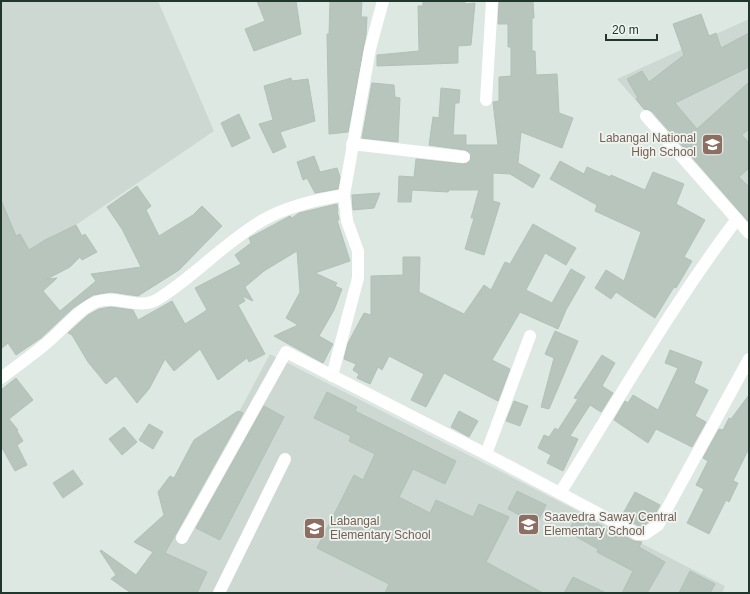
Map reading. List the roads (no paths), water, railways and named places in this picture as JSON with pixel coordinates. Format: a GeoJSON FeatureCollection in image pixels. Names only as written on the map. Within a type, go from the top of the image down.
{"type":"FeatureCollection","features":[{"type":"Feature","properties":{"kind":"street"},"geometry":{"type":"LineString","coordinates":[[332,376],[358,278],[358,251],[347,221],[344,195],[370,49],[383,1]]}},
{"type":"Feature","properties":{"kind":"street"},"geometry":{"type":"LineString","coordinates":[[486,100],[492,1]]}},
{"type":"Feature","properties":{"kind":"street"},"geometry":{"type":"LineString","coordinates":[[646,116],[749,233]]}},
{"type":"Feature","properties":{"kind":"street"},"geometry":{"type":"LineString","coordinates":[[352,144],[464,157]]}},
{"type":"Feature","properties":{"kind":"street"},"geometry":{"type":"LineString","coordinates":[[1,378],[49,342],[89,305],[101,300],[143,303],[157,299],[190,276],[242,234],[263,220],[288,208],[344,195]]}},
{"type":"Feature","properties":{"kind":"street"},"geometry":{"type":"LineString","coordinates":[[560,493],[668,316],[701,266],[737,219]]}},
{"type":"Feature","properties":{"kind":"street"},"geometry":{"type":"LineString","coordinates":[[486,454],[530,336]]}},
{"type":"Feature","properties":{"kind":"street"},"geometry":{"type":"LineString","coordinates":[[182,538],[286,352],[486,454],[637,534],[645,534],[652,531],[658,525],[739,374],[749,359]]}},
{"type":"Feature","properties":{"kind":"street"},"geometry":{"type":"LineString","coordinates":[[219,593],[285,459]]}},
{"type":"Feature","properties":{"kind":"place","name":"Labangal National High School"},"geometry":{"type":"Point","coordinates":[712,145]}},
{"type":"Feature","properties":{"kind":"place","name":"Saavedra Saway Central Elementary School"},"geometry":{"type":"Point","coordinates":[529,524]}},
{"type":"Feature","properties":{"kind":"place","name":"Labangal Elementary School"},"geometry":{"type":"Point","coordinates":[315,528]}}]}
